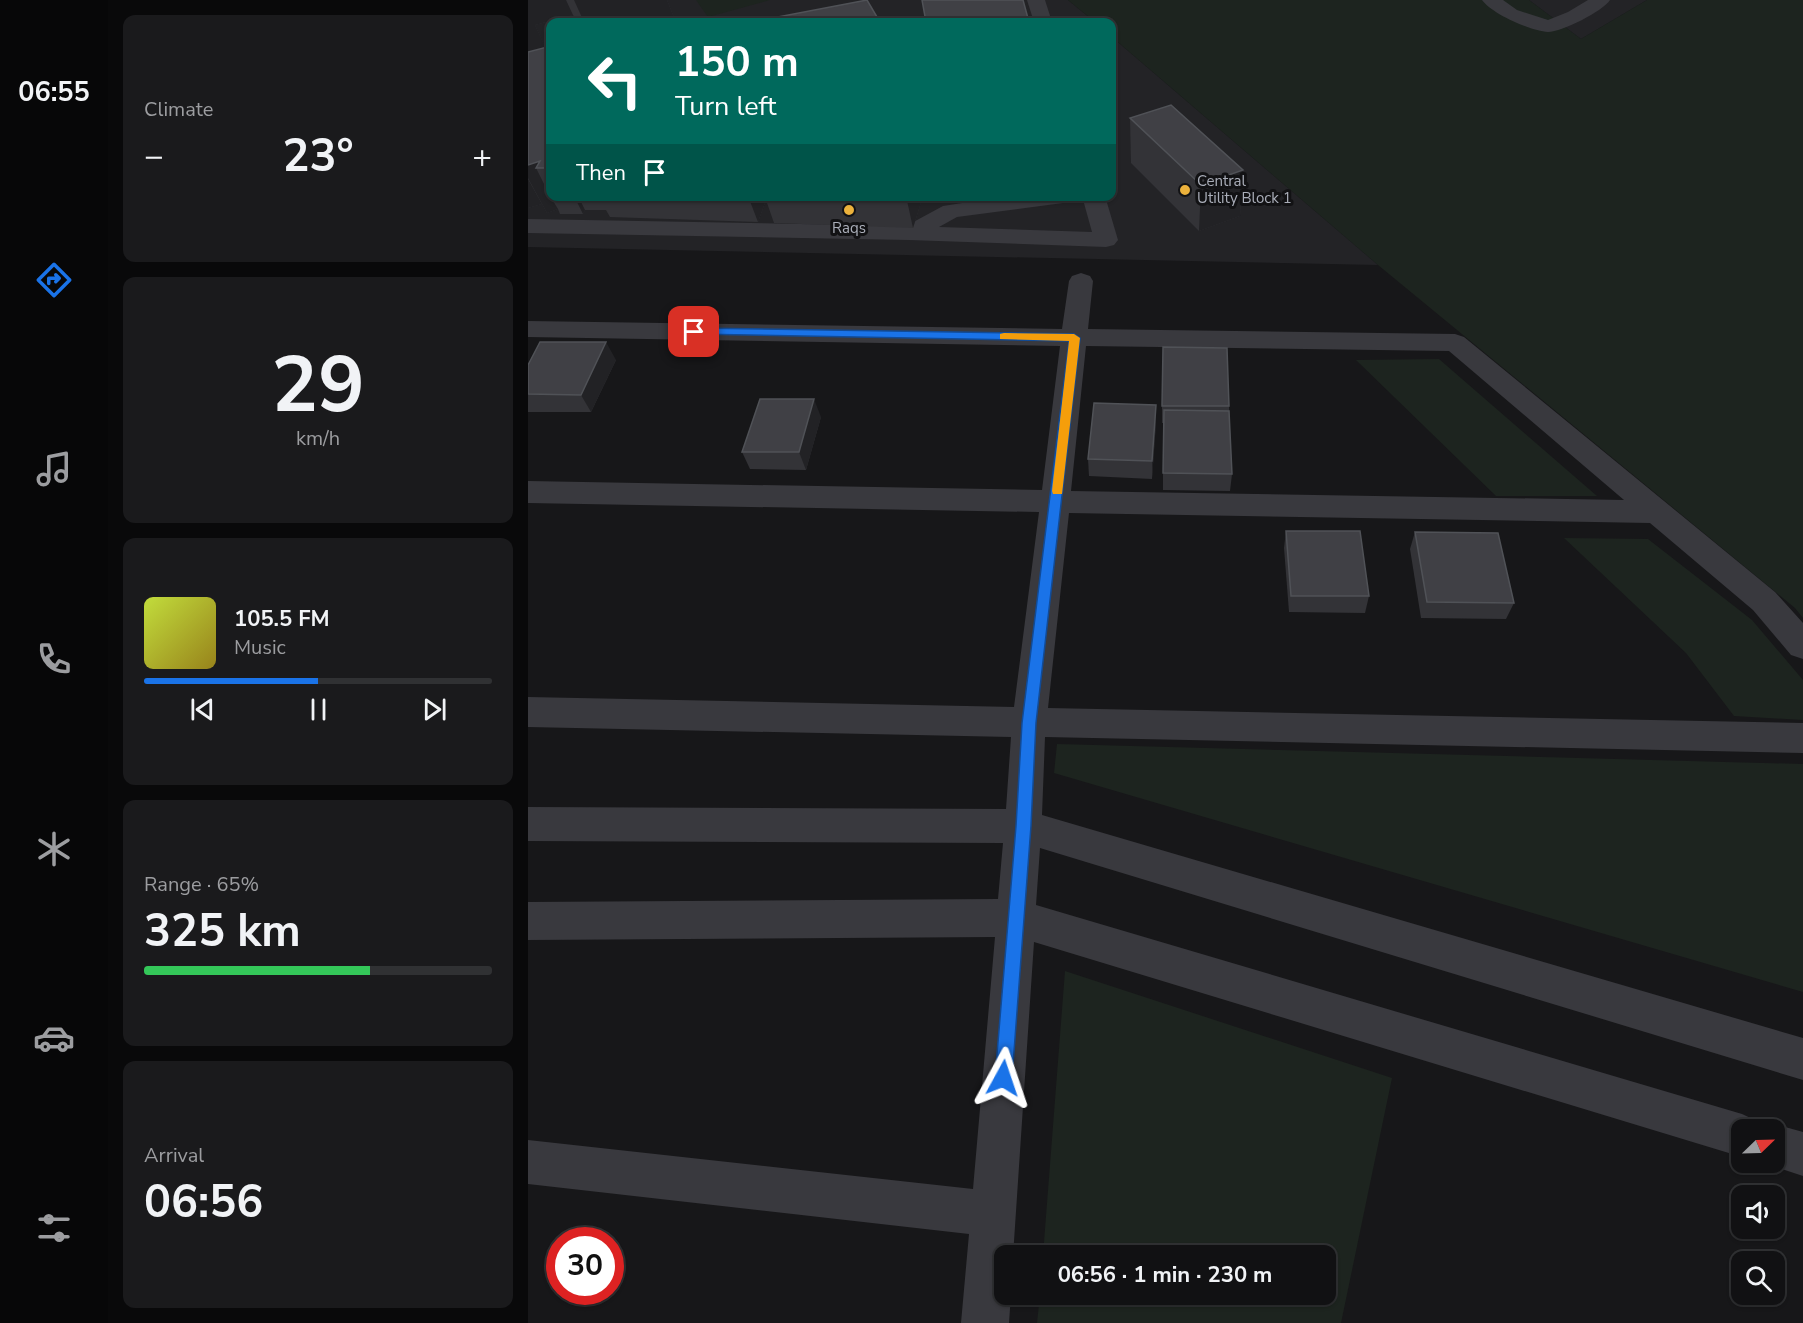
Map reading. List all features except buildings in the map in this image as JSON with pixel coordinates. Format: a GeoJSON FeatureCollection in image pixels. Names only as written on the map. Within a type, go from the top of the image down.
{"type":"FeatureCollection","features":[{"type":"Feature","properties":{"kind":"street"},"geometry":{"type":"LineString","coordinates":[[1036,0],[1042,18]]}},
{"type":"Feature","properties":{"kind":"street"},"geometry":{"type":"LineString","coordinates":[[1491,0],[1510,14],[1549,26],[1575,16],[1601,0]]}},
{"type":"Feature","properties":{"kind":"street"},"geometry":{"type":"LineString","coordinates":[[909,233],[951,211],[1026,201]]}},
{"type":"Feature","properties":{"kind":"street"},"geometry":{"type":"LineString","coordinates":[[528,226],[909,233],[1106,240],[1094,201]]}},
{"type":"Feature","properties":{"kind":"street"},"geometry":{"type":"LineString","coordinates":[[985,1323],[1029,723],[1081,281]]}},
{"type":"Feature","properties":{"kind":"street"},"geometry":{"type":"LineString","coordinates":[[528,329],[1455,343],[1764,601],[1803,646]]}},
{"type":"Feature","properties":{"kind":"street"},"geometry":{"type":"LineString","coordinates":[[528,492],[1660,512]]}},
{"type":"Feature","properties":{"kind":"street"},"geometry":{"type":"LineString","coordinates":[[528,712],[1803,738]]}},
{"type":"Feature","properties":{"kind":"street"},"geometry":{"type":"LineString","coordinates":[[528,824],[1023,826],[1803,1059]]}},
{"type":"Feature","properties":{"kind":"street"},"geometry":{"type":"LineString","coordinates":[[528,921],[1016,918],[1731,1133]]}},
{"type":"Feature","properties":{"kind":"street"},"geometry":{"type":"LineString","coordinates":[[1785,1149],[1803,1154]]}},
{"type":"Feature","properties":{"kind":"street"},"geometry":{"type":"LineString","coordinates":[[528,1162],[993,1214]]}},
{"type":"Feature","properties":{"kind":"shaded area"},"geometry":{"type":"Polygon","coordinates":[[[528,0],[1068,0],[1090,18],[546,18],[546,201],[1116,201],[1116,40],[1378,265],[528,247],[528,0]]]}},
{"type":"Feature","properties":{"kind":"shaded area"},"geometry":{"type":"Polygon","coordinates":[[[696,0],[770,0],[708,17],[696,0]]]}},
{"type":"Feature","properties":{"kind":"shaded area"},"geometry":{"type":"Polygon","coordinates":[[[1068,0],[1529,0],[1581,39],[1647,0],[1803,0],[1803,618],[1795,608],[1378,265],[1116,40],[1116,18],[1090,18],[1068,0]]]}},
{"type":"Feature","properties":{"kind":"shaded area"},"geometry":{"type":"Polygon","coordinates":[[[1529,0],[1647,0],[1581,39],[1529,0]]]}},
{"type":"Feature","properties":{"kind":"shaded area"},"geometry":{"type":"Polygon","coordinates":[[[1439,359],[1597,496],[1496,496],[1356,360],[1439,359]]]}},
{"type":"Feature","properties":{"kind":"shaded area"},"geometry":{"type":"Polygon","coordinates":[[[1564,538],[1648,539],[1752,620],[1803,680],[1803,720],[1734,716],[1686,653],[1564,538]]]}},
{"type":"Feature","properties":{"kind":"shaded area"},"geometry":{"type":"Polygon","coordinates":[[[1057,744],[1803,764],[1803,992],[1054,773],[1057,744]]]}},
{"type":"Feature","properties":{"kind":"shaded area"},"geometry":{"type":"Polygon","coordinates":[[[1065,971],[1392,1078],[1341,1323],[1037,1323],[1039,1305],[1336,1305],[1336,1245],[1044,1245],[1065,971]]]}},
{"type":"Feature","properties":{"kind":"slow traffic"},"geometry":{"type":"LineString","coordinates":[[1004,336],[1074,338],[1058,491]]}},
{"type":"Feature","properties":{"kind":"place","name":"Central Utility Block 1"},"geometry":{"type":"Point","coordinates":[1185,190]}},
{"type":"Feature","properties":{"kind":"place","name":"Raqs"},"geometry":{"type":"Point","coordinates":[849,210]}},
{"type":"Feature","properties":{"kind":"route"},"geometry":{"type":"LineString","coordinates":[[694,332],[1074,338],[1029,723],[1003,1078]]}}]}
